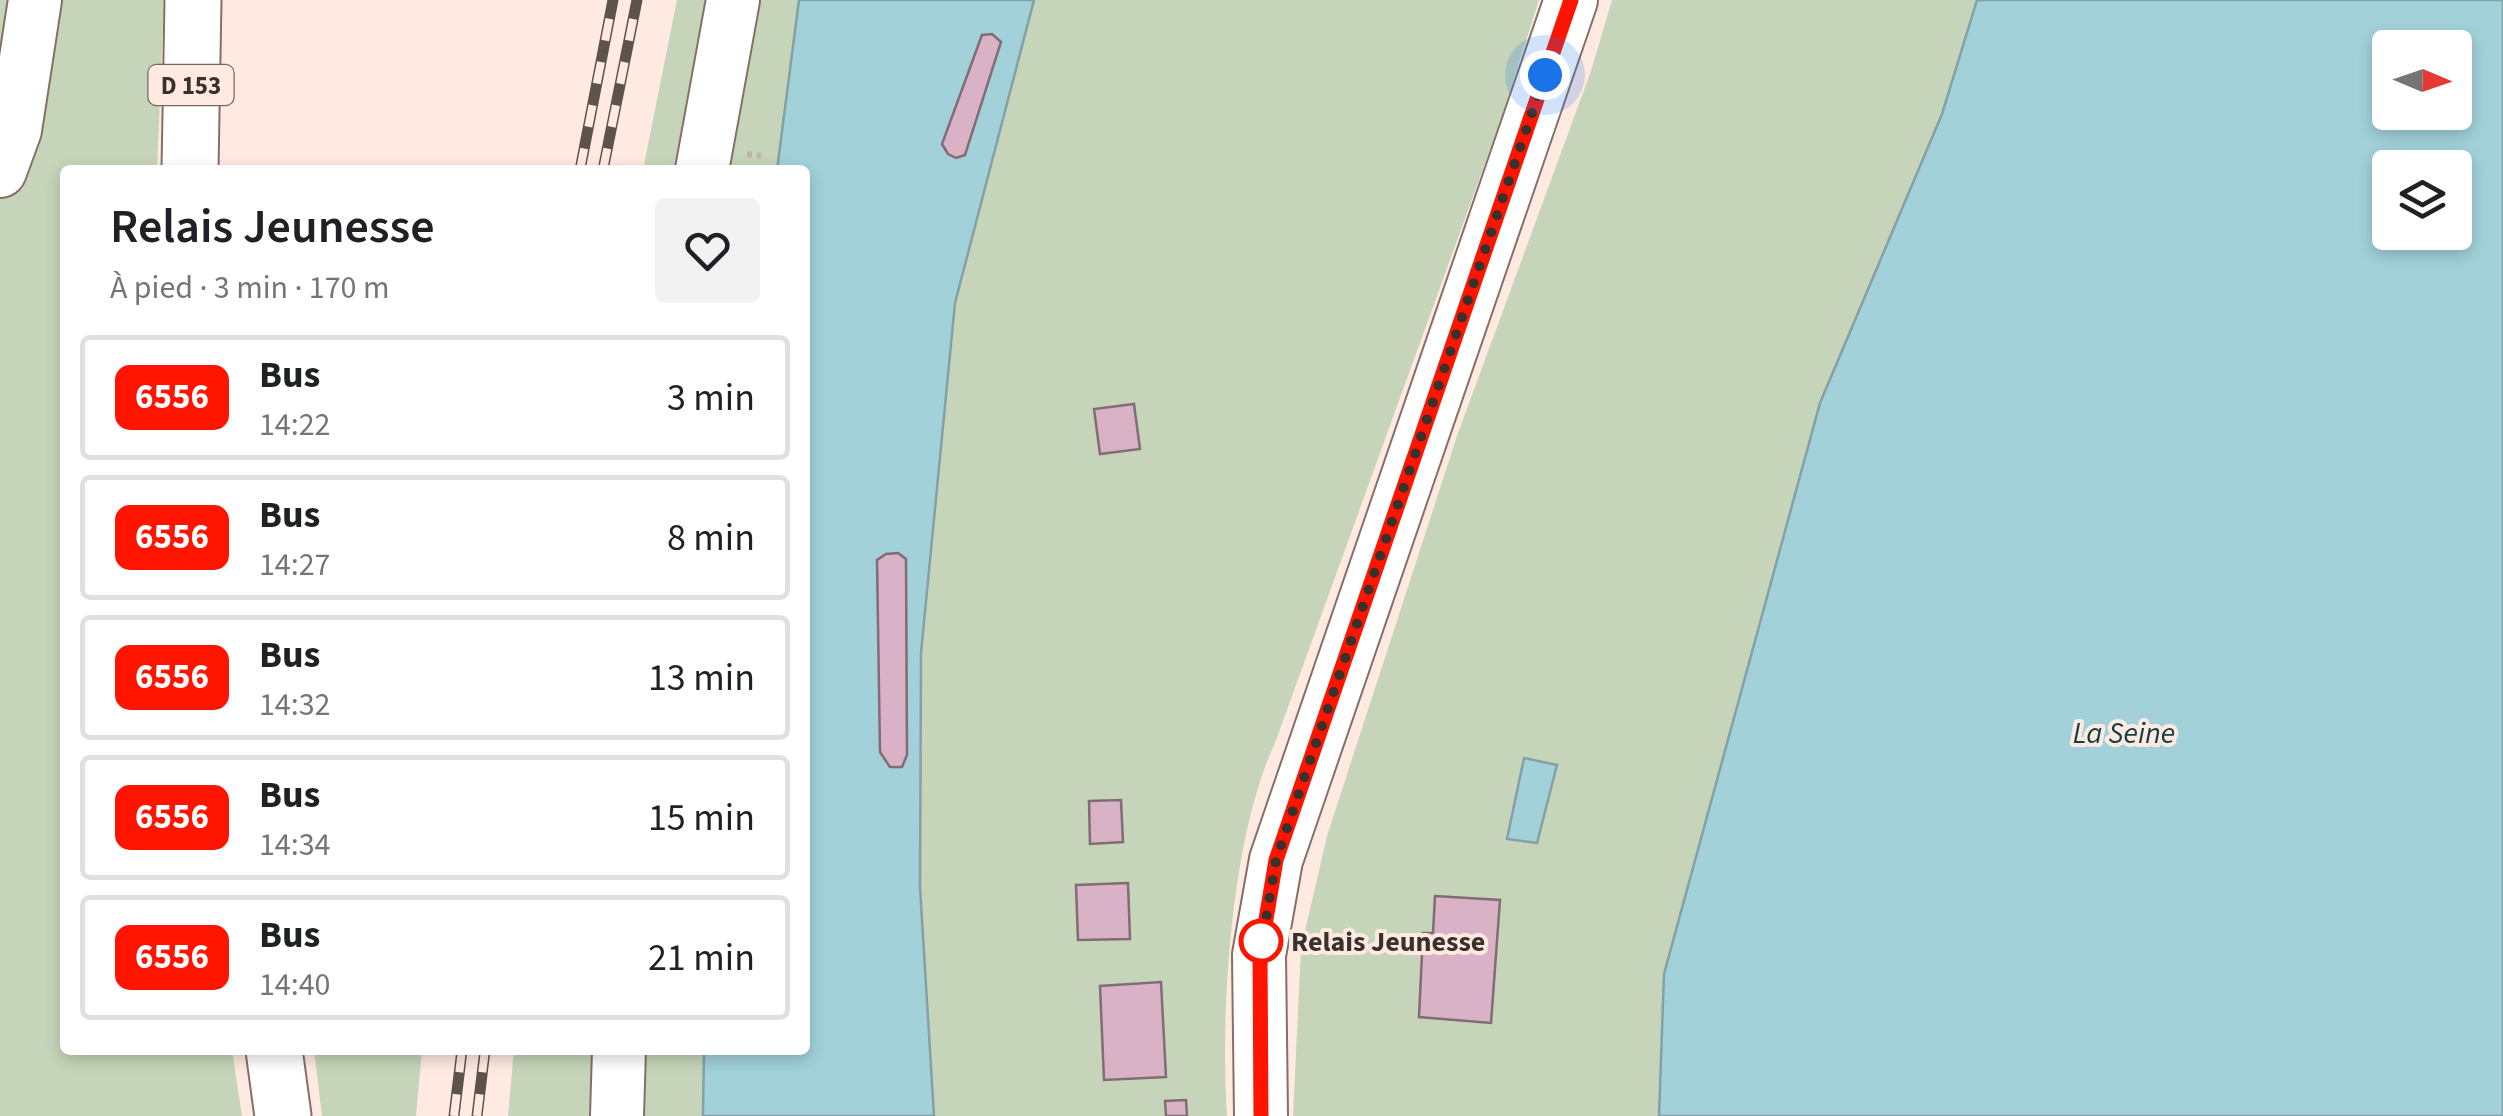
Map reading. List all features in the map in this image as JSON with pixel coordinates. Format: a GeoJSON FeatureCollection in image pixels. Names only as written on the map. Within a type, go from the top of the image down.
{"type":"FeatureCollection","features":[{"type":"Feature","properties":{"kind":"main road","name":"D 153"},"geometry":{"type":"LineString","coordinates":[[190,165],[193,0]]}},
{"type":"Feature","properties":{"kind":"main road","name":"D 153"},"geometry":{"type":"LineString","coordinates":[[218,165],[222,0]]}},
{"type":"Feature","properties":{"kind":"main road"},"geometry":{"type":"LineString","coordinates":[[275,1055],[283,1116]]}},
{"type":"Feature","properties":{"kind":"street"},"geometry":{"type":"LineString","coordinates":[[0,170],[15,130],[35,0]]}},
{"type":"Feature","properties":{"kind":"street"},"geometry":{"type":"LineString","coordinates":[[703,165],[733,0]]}},
{"type":"Feature","properties":{"kind":"street"},"geometry":{"type":"LineString","coordinates":[[1262,1116],[1260,955],[1276,860],[1571,0]]}},
{"type":"Feature","properties":{"kind":"street"},"geometry":{"type":"LineString","coordinates":[[617,1116],[618,1055]]}},
{"type":"Feature","properties":{"kind":"green space"},"geometry":{"type":"Polygon","coordinates":[[[0,0],[164,0],[157,165],[60,165],[60,1055],[233,1055],[242,1116],[0,1116],[0,0]]]}},
{"type":"Feature","properties":{"kind":"green space"},"geometry":{"type":"Polygon","coordinates":[[[677,0],[722,0],[692,165],[644,165],[677,0]]]}},
{"type":"Feature","properties":{"kind":"green space"},"geometry":{"type":"Polygon","coordinates":[[[752,0],[799,0],[778,165],[720,165],[752,0]]]}},
{"type":"Feature","properties":{"kind":"green space"},"geometry":{"type":"Polygon","coordinates":[[[1034,0],[1539,0],[1500,122],[1260,781],[1248,826],[1232,925],[1225,1027],[1227,1116],[934,1116],[920,887],[921,653],[955,303],[1034,0]]]}},
{"type":"Feature","properties":{"kind":"green space"},"geometry":{"type":"Polygon","coordinates":[[[1612,0],[1977,0],[1942,114],[1820,403],[1664,974],[1659,1116],[1293,1116],[1301,948],[1327,836],[1457,436],[1591,71],[1612,0]]]}},
{"type":"Feature","properties":{"kind":"green space"},"geometry":{"type":"Polygon","coordinates":[[[315,1055],[422,1055],[416,1116],[322,1116],[315,1055]]]}},
{"type":"Feature","properties":{"kind":"green space"},"geometry":{"type":"Polygon","coordinates":[[[514,1055],[606,1055],[605,1116],[508,1116],[514,1055]]]}},
{"type":"Feature","properties":{"kind":"green space"},"geometry":{"type":"Polygon","coordinates":[[[636,1055],[704,1055],[703,1116],[635,1116],[636,1055]]]}},
{"type":"Feature","properties":{"kind":"water"},"geometry":{"type":"Polygon","coordinates":[[[799,0],[1034,0],[955,303],[921,653],[920,887],[934,1116],[703,1116],[704,1055],[810,1055],[810,165],[778,165],[799,0]]]}},
{"type":"Feature","properties":{"kind":"water","name":"La Seine"},"geometry":{"type":"Polygon","coordinates":[[[1977,0],[2503,0],[2503,1116],[1659,1116],[1664,974],[1820,403],[1942,114],[1977,0]]]}},
{"type":"Feature","properties":{"kind":"water"},"geometry":{"type":"Polygon","coordinates":[[[1524,758],[1557,765],[1537,843],[1507,839],[1524,758]]]}},
{"type":"Feature","properties":{"kind":"building"},"geometry":{"type":"Polygon","coordinates":[[[992,34],[1001,42],[965,155],[956,158],[942,144],[982,35],[992,34]]]}},
{"type":"Feature","properties":{"kind":"building"},"geometry":{"type":"Polygon","coordinates":[[[1134,404],[1140,449],[1100,454],[1094,409],[1134,404]]]}},
{"type":"Feature","properties":{"kind":"building"},"geometry":{"type":"Polygon","coordinates":[[[898,553],[906,559],[907,755],[902,767],[890,767],[880,752],[877,560],[898,553]]]}},
{"type":"Feature","properties":{"kind":"building"},"geometry":{"type":"Polygon","coordinates":[[[1121,800],[1123,842],[1090,844],[1089,801],[1121,800]]]}},
{"type":"Feature","properties":{"kind":"building"},"geometry":{"type":"Polygon","coordinates":[[[1128,883],[1130,939],[1078,940],[1076,885],[1128,883]]]}},
{"type":"Feature","properties":{"kind":"building"},"geometry":{"type":"Polygon","coordinates":[[[1435,896],[1500,900],[1491,1023],[1419,1017],[1423,933],[1433,933],[1435,896]]]}},
{"type":"Feature","properties":{"kind":"building"},"geometry":{"type":"Polygon","coordinates":[[[1161,982],[1166,1077],[1104,1080],[1100,986],[1161,982]]]}},
{"type":"Feature","properties":{"kind":"building"},"geometry":{"type":"Polygon","coordinates":[[[1186,1100],[1187,1116],[1166,1116],[1165,1101],[1186,1100]]]}},
{"type":"Feature","properties":{"kind":"railway"},"geometry":{"type":"LineString","coordinates":[[581,165],[613,0]]}},
{"type":"Feature","properties":{"kind":"railway"},"geometry":{"type":"LineString","coordinates":[[604,165],[637,0]]}},
{"type":"Feature","properties":{"kind":"railway"},"geometry":{"type":"LineString","coordinates":[[454,1116],[461,1055]]}},
{"type":"Feature","properties":{"kind":"railway"},"geometry":{"type":"LineString","coordinates":[[477,1116],[484,1055]]}},
{"type":"Feature","properties":{"kind":"bus line","name":"6556"},"geometry":{"type":"LineString","coordinates":[[1261,1116],[1258,984],[1262,926],[1276,860],[1571,0]]}},
{"type":"Feature","properties":{"kind":"place","name":"Relais Jeunesse"},"geometry":{"type":"Point","coordinates":[1261,941]}},
{"type":"Feature","properties":{"kind":"route"},"geometry":{"type":"LineString","coordinates":[[1261,941],[1260,955],[1276,860],[1545,75]]}}]}
